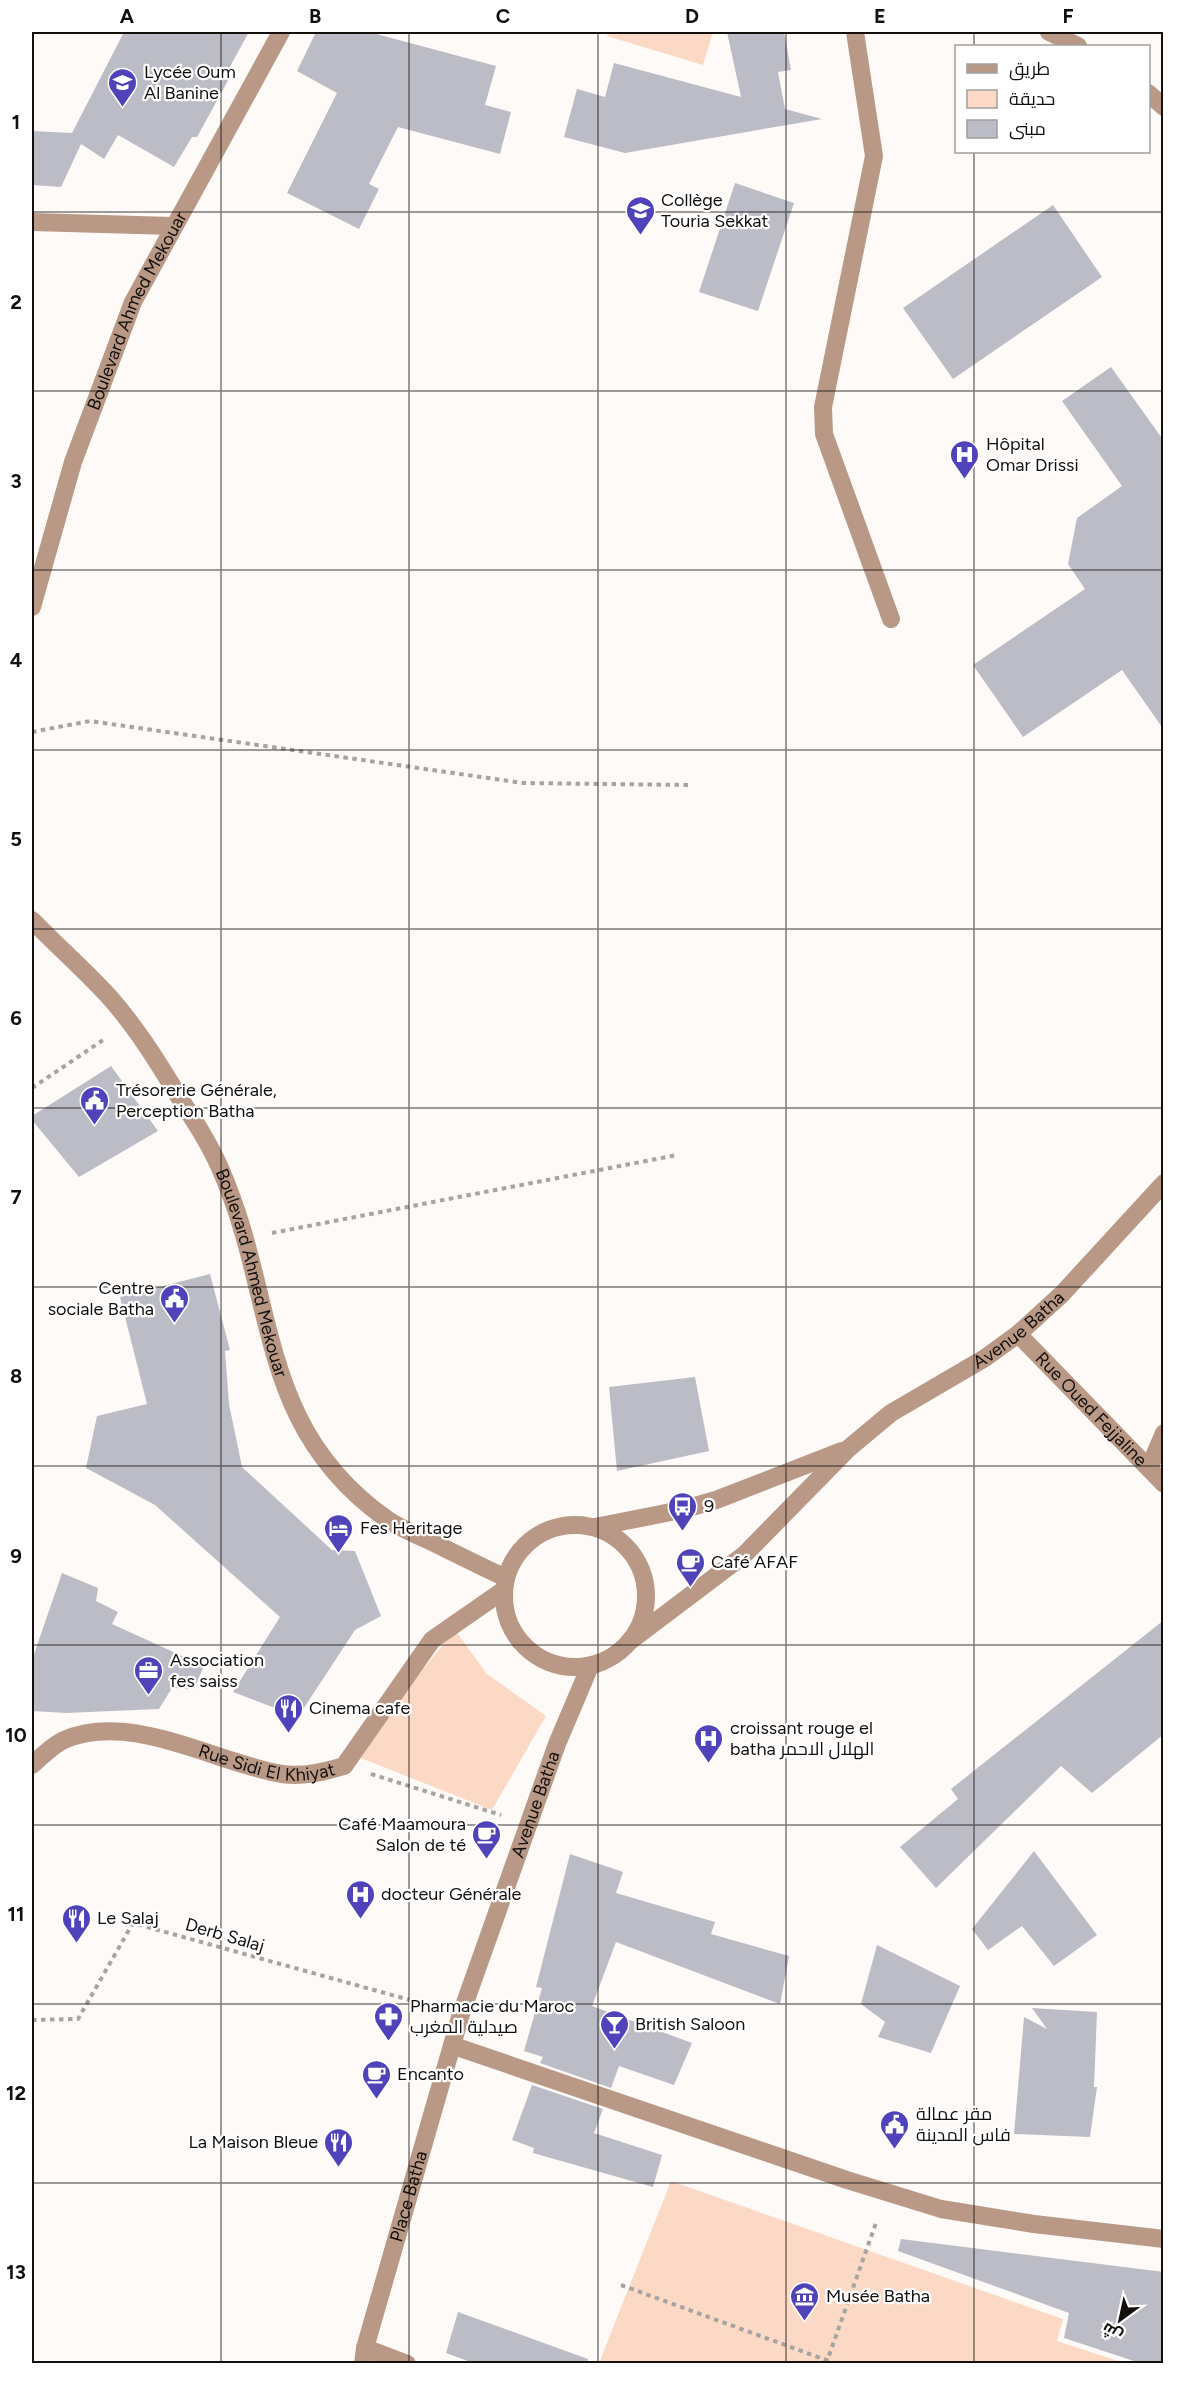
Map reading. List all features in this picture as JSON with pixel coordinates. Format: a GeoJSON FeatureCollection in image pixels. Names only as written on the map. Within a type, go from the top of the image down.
{"type":"FeatureCollection","features":[{"type":"Feature","properties":{"kind":"street","name":"Boulevard Ahmed Mekouar"},"geometry":{"type":"LineString","coordinates":[[32,607],[73,462],[108,363],[133,302],[281,32]]}},
{"type":"Feature","properties":{"kind":"street"},"geometry":{"type":"LineString","coordinates":[[855,32],[874,156],[823,407],[824,434],[891,619]]}},
{"type":"Feature","properties":{"kind":"street"},"geometry":{"type":"LineString","coordinates":[[1049,32],[1076,45]]}},
{"type":"Feature","properties":{"kind":"street"},"geometry":{"type":"LineString","coordinates":[[1150,94],[1164,108]]}},
{"type":"Feature","properties":{"kind":"street"},"geometry":{"type":"LineString","coordinates":[[32,222],[173,226]]}},
{"type":"Feature","properties":{"kind":"street","name":"Boulevard Ahmed Mekouar"},"geometry":{"type":"LineString","coordinates":[[32,920],[95,982],[130,1022],[210,1147],[228,1188],[245,1238],[270,1343],[291,1406],[306,1435],[321,1456],[356,1495],[390,1522],[505,1584]]}},
{"type":"Feature","properties":{"kind":"street","name":"Avenue Batha"},"geometry":{"type":"LineString","coordinates":[[630,1641],[744,1555],[849,1448],[891,1413],[985,1358],[1018,1334],[1062,1294],[1164,1183]]}},
{"type":"Feature","properties":{"kind":"street","name":"Rue Oued Fejjaline"},"geometry":{"type":"LineString","coordinates":[[1018,1334],[1164,1484]]}},
{"type":"Feature","properties":{"kind":"street"},"geometry":{"type":"LineString","coordinates":[[1149,1468],[1164,1433]]}},
{"type":"Feature","properties":{"kind":"street","name":"Avenue Batha"},"geometry":{"type":"LineString","coordinates":[[595,1527],[681,1510],[716,1500],[849,1448]]}},
{"type":"Feature","properties":{"kind":"street"},"geometry":{"type":"LineString","coordinates":[[572,1525],[595,1527],[608,1532],[630,1550],[643,1575],[645,1609],[630,1641],[612,1657],[590,1666],[554,1664],[532,1653],[510,1625],[504,1602],[505,1584],[515,1557],[540,1533],[572,1525]]}},
{"type":"Feature","properties":{"kind":"street","name":"Rue Sidi El Khiyat"},"geometry":{"type":"LineString","coordinates":[[32,1765],[63,1740],[109,1732],[158,1738],[281,1774],[304,1775],[345,1766],[432,1640],[505,1584]]}},
{"type":"Feature","properties":{"kind":"street","name":"Avenue Batha"},"geometry":{"type":"LineString","coordinates":[[454,2046],[462,2014],[527,1824],[590,1666]]}},
{"type":"Feature","properties":{"kind":"street"},"geometry":{"type":"LineString","coordinates":[[454,2046],[941,2209],[1164,2239]]}},
{"type":"Feature","properties":{"kind":"street","name":"Place Batha"},"geometry":{"type":"LineString","coordinates":[[364,2356],[454,2046]]}},
{"type":"Feature","properties":{"kind":"street"},"geometry":{"type":"LineString","coordinates":[[364,2356],[407,2364]]}},
{"type":"Feature","properties":{"kind":"path"},"geometry":{"type":"LineString","coordinates":[[32,732],[90,721],[524,783],[691,785]]}},
{"type":"Feature","properties":{"kind":"path"},"geometry":{"type":"LineString","coordinates":[[32,1088],[130,1022]]}},
{"type":"Feature","properties":{"kind":"path"},"geometry":{"type":"LineString","coordinates":[[245,1238],[676,1155]]}},
{"type":"Feature","properties":{"kind":"path"},"geometry":{"type":"LineString","coordinates":[[345,1766],[527,1824]]}},
{"type":"Feature","properties":{"kind":"path","name":"Derb Salaj"},"geometry":{"type":"LineString","coordinates":[[32,2020],[78,2019],[133,1923],[462,2014]]}},
{"type":"Feature","properties":{"kind":"path"},"geometry":{"type":"LineString","coordinates":[[827,2362],[886,2192]]}},
{"type":"Feature","properties":{"kind":"path"},"geometry":{"type":"LineString","coordinates":[[621,2285],[837,2364]]}},
{"type":"Feature","properties":{"kind":"green space"},"geometry":{"type":"Polygon","coordinates":[[[608,32],[713,32],[703,65],[607,36],[608,32]]]}},
{"type":"Feature","properties":{"kind":"green space"},"geometry":{"type":"Polygon","coordinates":[[[455,1630],[487,1674],[546,1716],[492,1810],[353,1755],[455,1630]]]}},
{"type":"Feature","properties":{"kind":"green space"},"geometry":{"type":"Polygon","coordinates":[[[671,2181],[1063,2319],[1057,2341],[1124,2363],[599,2363],[671,2181]]]}},
{"type":"Feature","properties":{"kind":"building","name":"Lycée Oum Al Banine"},"geometry":{"type":"Polygon","coordinates":[[[124,32],[249,32],[227,72],[230,77],[197,137],[192,137],[174,167],[118,135],[104,159],[81,144],[61,187],[32,185],[32,131],[72,133],[124,32]]]}},
{"type":"Feature","properties":{"kind":"building"},"geometry":{"type":"Polygon","coordinates":[[[316,32],[369,32],[496,66],[485,105],[511,112],[500,154],[398,127],[369,184],[379,189],[359,229],[287,193],[337,93],[297,71],[316,32]]]}},
{"type":"Feature","properties":{"kind":"building"},"geometry":{"type":"Polygon","coordinates":[[[727,32],[784,32],[791,70],[778,72],[785,109],[822,119],[625,153],[564,137],[577,89],[605,97],[614,63],[741,97],[727,32]]]}},
{"type":"Feature","properties":{"kind":"building"},"geometry":{"type":"Polygon","coordinates":[[[735,183],[794,203],[758,311],[699,292],[735,183]]]}},
{"type":"Feature","properties":{"kind":"building"},"geometry":{"type":"Polygon","coordinates":[[[1053,205],[1102,277],[953,379],[903,308],[1053,205]]]}},
{"type":"Feature","properties":{"kind":"building"},"geometry":{"type":"Polygon","coordinates":[[[1111,367],[1164,441],[1164,730],[1122,670],[1023,737],[973,665],[1085,589],[1068,564],[1077,518],[1122,486],[1062,401],[1111,367]]]}},
{"type":"Feature","properties":{"kind":"building","name":"Trésorerie Générale, Perception Batha"},"geometry":{"type":"Polygon","coordinates":[[[111,1066],[158,1131],[79,1177],[32,1120],[32,1116],[111,1066]]]}},
{"type":"Feature","properties":{"kind":"building"},"geometry":{"type":"Polygon","coordinates":[[[210,1274],[230,1350],[225,1351],[229,1404],[242,1467],[332,1550],[355,1551],[381,1616],[355,1630],[298,1717],[233,1692],[280,1617],[155,1505],[86,1468],[97,1416],[147,1404],[120,1297],[210,1274]]]}},
{"type":"Feature","properties":{"kind":"building"},"geometry":{"type":"Polygon","coordinates":[[[695,1377],[709,1451],[617,1471],[609,1387],[695,1377]]]}},
{"type":"Feature","properties":{"kind":"building"},"geometry":{"type":"Polygon","coordinates":[[[62,1573],[98,1588],[96,1601],[118,1612],[112,1624],[204,1666],[194,1689],[172,1688],[159,1709],[66,1713],[32,1711],[32,1660],[62,1573]]]}},
{"type":"Feature","properties":{"kind":"building"},"geometry":{"type":"Polygon","coordinates":[[[1164,1620],[1164,1734],[1092,1793],[1061,1766],[936,1888],[900,1847],[958,1799],[951,1789],[1164,1620]]]}},
{"type":"Feature","properties":{"kind":"building"},"geometry":{"type":"Polygon","coordinates":[[[1034,1851],[1097,1935],[1054,1966],[1022,1926],[988,1950],[972,1929],[1034,1851]]]}},
{"type":"Feature","properties":{"kind":"building"},"geometry":{"type":"Polygon","coordinates":[[[570,1854],[623,1872],[616,1893],[715,1922],[711,1934],[789,1956],[780,2004],[616,1942],[592,2006],[692,2043],[674,2085],[619,2066],[611,2088],[540,2063],[543,2057],[524,2051],[542,1988],[536,1987],[570,1854]]]}},
{"type":"Feature","properties":{"kind":"building"},"geometry":{"type":"Polygon","coordinates":[[[877,1945],[960,1986],[931,2053],[878,2037],[885,2022],[861,2004],[877,1945]]]}},
{"type":"Feature","properties":{"kind":"building"},"geometry":{"type":"Polygon","coordinates":[[[1032,2008],[1097,2012],[1094,2087],[1097,2087],[1090,2137],[1014,2134],[1024,2017],[1047,2029],[1032,2008]]]}},
{"type":"Feature","properties":{"kind":"building"},"geometry":{"type":"Polygon","coordinates":[[[532,2085],[603,2109],[594,2133],[662,2155],[653,2187],[533,2153],[534,2148],[512,2140],[532,2085]]]}},
{"type":"Feature","properties":{"kind":"building"},"geometry":{"type":"Polygon","coordinates":[[[901,2239],[1164,2272],[1164,2364],[1143,2364],[1064,2338],[1069,2313],[898,2251],[901,2239]]]}},
{"type":"Feature","properties":{"kind":"building"},"geometry":{"type":"Polygon","coordinates":[[[458,2312],[588,2359],[587,2364],[476,2364],[446,2353],[458,2312]]]}},
{"type":"Feature","properties":{"kind":"place","name":"Lycée Oum Al Banine"},"geometry":{"type":"Point","coordinates":[123,108]}},
{"type":"Feature","properties":{"kind":"place","name":"Collège Touria Sekkat"},"geometry":{"type":"Point","coordinates":[640,236]}},
{"type":"Feature","properties":{"kind":"place","name":"Hôpital Omar Drissi"},"geometry":{"type":"Point","coordinates":[965,480]}},
{"type":"Feature","properties":{"kind":"place","name":"Trésorerie Générale, Perception Batha"},"geometry":{"type":"Point","coordinates":[95,1126]}},
{"type":"Feature","properties":{"kind":"place","name":"Centre sociale Batha"},"geometry":{"type":"Point","coordinates":[175,1324]}},
{"type":"Feature","properties":{"kind":"place","name":"9"},"geometry":{"type":"Point","coordinates":[683,1532]}},
{"type":"Feature","properties":{"kind":"place","name":"Fes Heritage"},"geometry":{"type":"Point","coordinates":[339,1554]}},
{"type":"Feature","properties":{"kind":"place","name":"Café AFAF"},"geometry":{"type":"Point","coordinates":[690,1588]}},
{"type":"Feature","properties":{"kind":"place","name":"Association fes saiss"},"geometry":{"type":"Point","coordinates":[149,1696]}},
{"type":"Feature","properties":{"kind":"place","name":"Cinema cafe"},"geometry":{"type":"Point","coordinates":[288,1734]}},
{"type":"Feature","properties":{"kind":"place","name":"croissant rouge el batha الهلال الاحمر"},"geometry":{"type":"Point","coordinates":[709,1764]}},
{"type":"Feature","properties":{"kind":"place","name":"Café Maamoura Salon de té"},"geometry":{"type":"Point","coordinates":[487,1860]}},
{"type":"Feature","properties":{"kind":"place","name":"docteur Générale"},"geometry":{"type":"Point","coordinates":[360,1920]}},
{"type":"Feature","properties":{"kind":"place","name":"Le Salaj"},"geometry":{"type":"Point","coordinates":[76,1944]}},
{"type":"Feature","properties":{"kind":"place","name":"Pharmacie du Maroc صيدلية المغرب"},"geometry":{"type":"Point","coordinates":[389,2042]}},
{"type":"Feature","properties":{"kind":"place","name":"British Saloon"},"geometry":{"type":"Point","coordinates":[614,2050]}},
{"type":"Feature","properties":{"kind":"place","name":"Encanto"},"geometry":{"type":"Point","coordinates":[376,2100]}},
{"type":"Feature","properties":{"kind":"place","name":"مقر عمالة فاس المدينة"},"geometry":{"type":"Point","coordinates":[895,2150]}},
{"type":"Feature","properties":{"kind":"place","name":"La Maison Bleue"},"geometry":{"type":"Point","coordinates":[339,2168]}},
{"type":"Feature","properties":{"kind":"place","name":"Musée Batha"},"geometry":{"type":"Point","coordinates":[805,2322]}}]}
